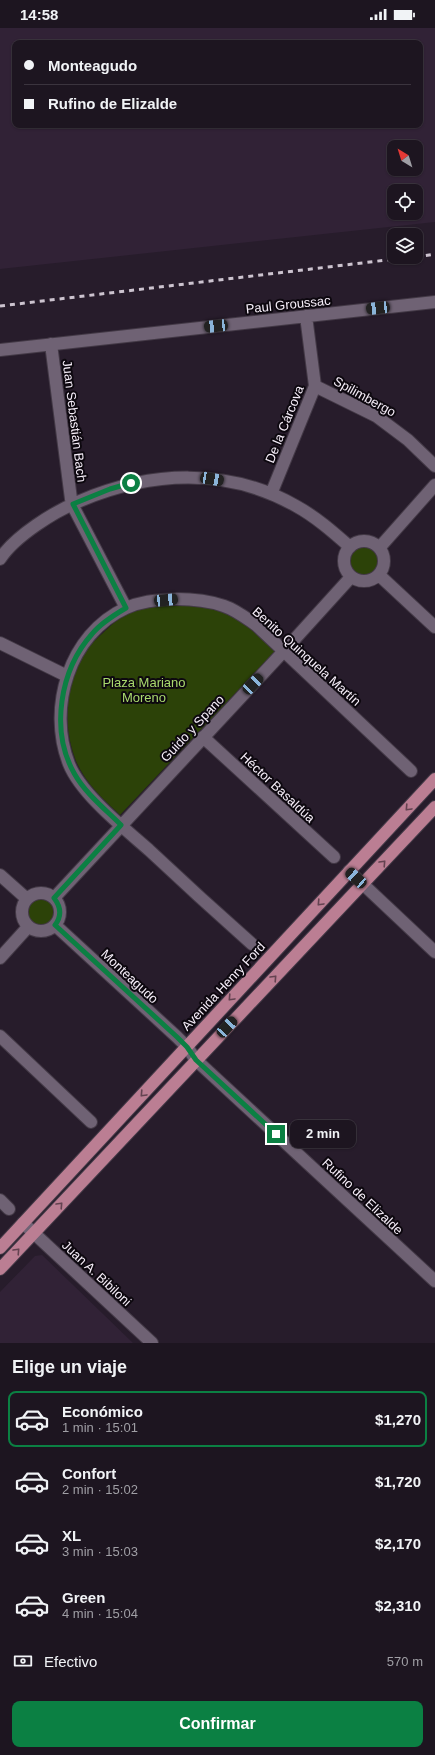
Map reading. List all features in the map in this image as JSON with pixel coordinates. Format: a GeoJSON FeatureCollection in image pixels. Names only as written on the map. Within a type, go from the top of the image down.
{"type":"FeatureCollection","features":[{"type":"Feature","properties":{"kind":"main road","name":"Avenida Henry Ford"},"geometry":{"type":"LineString","coordinates":[[0,1248],[435,779]]}},
{"type":"Feature","properties":{"kind":"main road"},"geometry":{"type":"LineString","coordinates":[[0,1269],[435,807]]}},
{"type":"Feature","properties":{"kind":"street","name":"Paul Groussac"},"geometry":{"type":"LineString","coordinates":[[0,350],[435,302]]}},
{"type":"Feature","properties":{"kind":"street","name":"De la Cárcova"},"geometry":{"type":"LineString","coordinates":[[271,494],[315,386],[306,316]]}},
{"type":"Feature","properties":{"kind":"street","name":"Juan Sebastián Bach"},"geometry":{"type":"LineString","coordinates":[[52,344],[73,504],[126,608]]}},
{"type":"Feature","properties":{"kind":"street","name":"Spilimbergo"},"geometry":{"type":"LineString","coordinates":[[315,386],[376,416],[408,440],[435,466]]}},
{"type":"Feature","properties":{"kind":"street"},"geometry":{"type":"LineString","coordinates":[[1,557],[47,518],[73,504],[110,489],[131,483],[168,478],[212,479],[240,484],[271,494],[296,506],[313,517],[350,547]]}},
{"type":"Feature","properties":{"kind":"street"},"geometry":{"type":"LineString","coordinates":[[380,547],[435,485]]}},
{"type":"Feature","properties":{"kind":"street"},"geometry":{"type":"LineString","coordinates":[[368,541],[380,547],[385,560],[384,567],[379,575],[370,581],[363,581],[351,577],[344,565],[346,552],[350,547],[355,542],[368,541]]}},
{"type":"Feature","properties":{"kind":"street"},"geometry":{"type":"LineString","coordinates":[[379,575],[435,627]]}},
{"type":"Feature","properties":{"kind":"street","name":"Guido y Spano"},"geometry":{"type":"LineString","coordinates":[[54,898],[351,577]]}},
{"type":"Feature","properties":{"kind":"street","name":"Benito Quinquela Martín"},"geometry":{"type":"LineString","coordinates":[[252,944],[121,825],[90,794],[75,775],[63,740],[61,723],[62,696],[67,676],[82,646],[92,633],[126,608],[154,602],[197,600],[225,607],[256,625],[411,771]]}},
{"type":"Feature","properties":{"kind":"street"},"geometry":{"type":"LineString","coordinates":[[0,643],[67,676]]}},
{"type":"Feature","properties":{"kind":"street","name":"Héctor Basaldúa"},"geometry":{"type":"LineString","coordinates":[[203,737],[334,857]]}},
{"type":"Feature","properties":{"kind":"street"},"geometry":{"type":"LineString","coordinates":[[349,871],[435,952]]}},
{"type":"Feature","properties":{"kind":"street"},"geometry":{"type":"LineString","coordinates":[[0,875],[27,899]]}},
{"type":"Feature","properties":{"kind":"street"},"geometry":{"type":"LineString","coordinates":[[43,893],[54,898],[60,911],[58,921],[55,925],[45,931],[33,930],[28,927],[24,922],[22,910],[27,899],[31,896],[43,893]]}},
{"type":"Feature","properties":{"kind":"street","name":"Monteagudo"},"geometry":{"type":"LineString","coordinates":[[55,925],[187,1047]]}},
{"type":"Feature","properties":{"kind":"street"},"geometry":{"type":"LineString","coordinates":[[0,958],[28,927]]}},
{"type":"Feature","properties":{"kind":"street"},"geometry":{"type":"LineString","coordinates":[[0,1036],[91,1122]]}},
{"type":"Feature","properties":{"kind":"street","name":"Rufino de Elizalde"},"geometry":{"type":"LineString","coordinates":[[187,1047],[196,1060],[435,1281]]}},
{"type":"Feature","properties":{"kind":"street"},"geometry":{"type":"LineString","coordinates":[[0,1200],[9,1209]]}},
{"type":"Feature","properties":{"kind":"street","name":"Juan A. Bibiloni"},"geometry":{"type":"LineString","coordinates":[[23,1224],[152,1343]]}},
{"type":"Feature","properties":{"kind":"shaded area"},"geometry":{"type":"Polygon","coordinates":[[[0,28],[435,28],[435,222],[0,269],[0,28]]]}},
{"type":"Feature","properties":{"kind":"shaded area"},"geometry":{"type":"Polygon","coordinates":[[[42,1255],[133,1343],[0,1343],[0,1292],[35,1256],[42,1255]]]}},
{"type":"Feature","properties":{"kind":"green space"},"geometry":{"type":"Polygon","coordinates":[[[364,547],[374,551],[378,561],[374,571],[364,575],[354,571],[350,561],[354,551],[364,547]]]}},
{"type":"Feature","properties":{"kind":"green space","name":"Plaza Mariano Moreno"},"geometry":{"type":"Polygon","coordinates":[[[192,602],[237,615],[277,649],[120,815],[90,784],[76,761],[67,718],[70,688],[74,674],[80,661],[93,642],[124,615],[146,606],[192,602]]]}},
{"type":"Feature","properties":{"kind":"green space"},"geometry":{"type":"Polygon","coordinates":[[[41,899],[51,903],[55,913],[51,923],[41,927],[31,923],[27,913],[31,903],[41,899]]]}},
{"type":"Feature","properties":{"kind":"railway"},"geometry":{"type":"LineString","coordinates":[[423,256],[435,254]]}},
{"type":"Feature","properties":{"kind":"railway"},"geometry":{"type":"LineString","coordinates":[[0,306],[387,260]]}},
{"type":"Feature","properties":{"kind":"route"},"geometry":{"type":"LineString","coordinates":[[131,483],[110,489],[73,504],[126,608],[92,633],[82,646],[73,662],[67,676],[62,696],[61,723],[63,740],[66,753],[75,775],[90,794],[121,825],[54,898],[60,911],[60,916],[55,925],[177,1037],[187,1047],[196,1060],[276,1134]]}}]}
